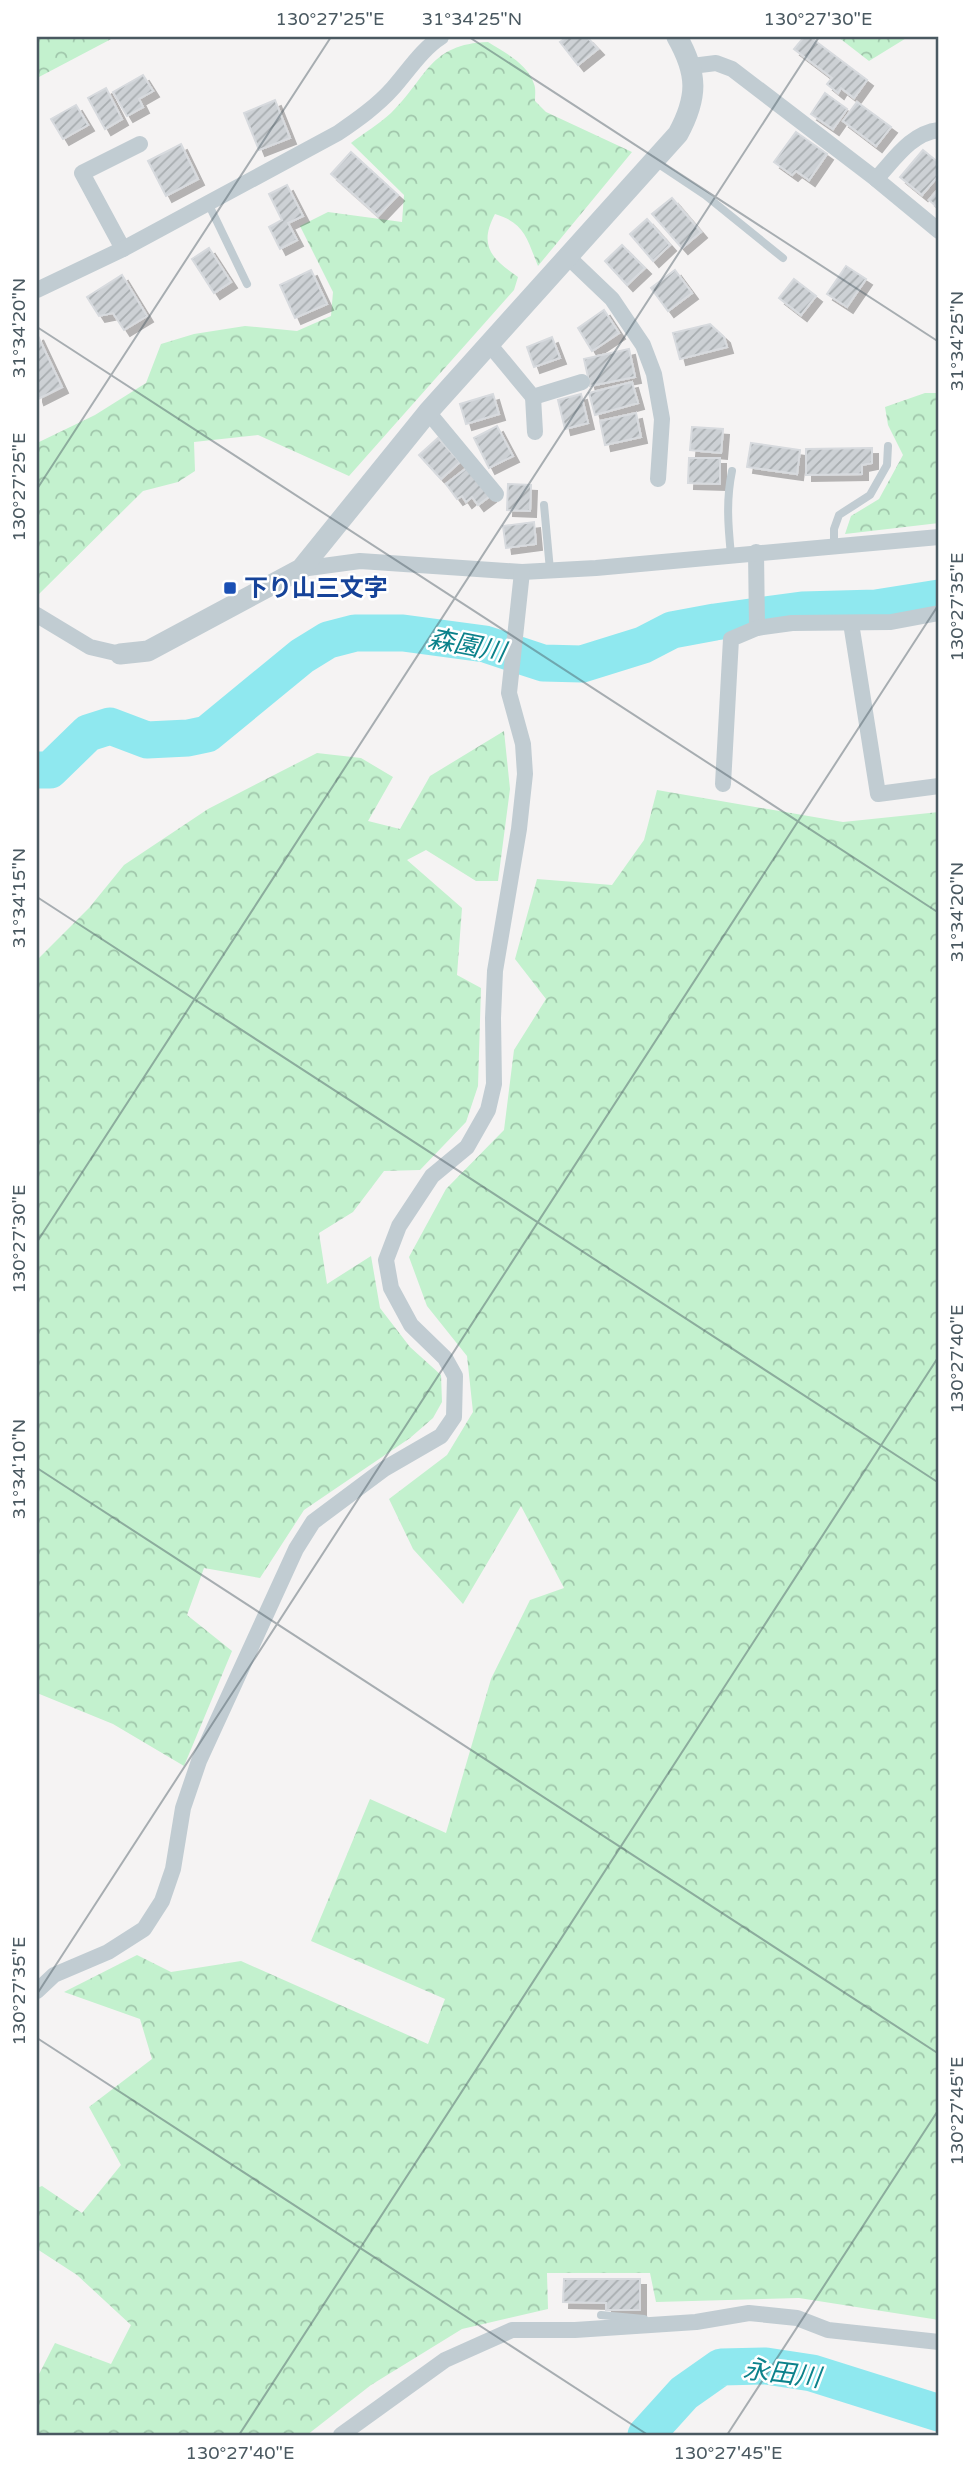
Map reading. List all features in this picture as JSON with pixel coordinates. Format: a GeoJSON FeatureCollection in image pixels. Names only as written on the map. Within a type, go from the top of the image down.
{"type":"FeatureCollection","features":[{"type":"Feature","properties":{"kind":"street"},"geometry":{"type":"LineString","coordinates":[[37,290],[123,249],[338,133],[362,117],[441,37]]}},
{"type":"Feature","properties":{"kind":"street"},"geometry":{"type":"LineString","coordinates":[[301,569],[428,412],[678,134],[689,115],[693,97],[692,66],[677,37]]}},
{"type":"Feature","properties":{"kind":"street"},"geometry":{"type":"LineString","coordinates":[[692,66],[716,63],[732,69],[876,179],[939,231]]}},
{"type":"Feature","properties":{"kind":"street"},"geometry":{"type":"LineString","coordinates":[[876,179],[912,141],[923,134],[939,130]]}},
{"type":"Feature","properties":{"kind":"street"},"geometry":{"type":"LineString","coordinates":[[123,249],[82,173],[140,144]]}},
{"type":"Feature","properties":{"kind":"street"},"geometry":{"type":"LineString","coordinates":[[568,257],[612,299],[643,345],[654,374],[662,419],[658,479]]}},
{"type":"Feature","properties":{"kind":"street"},"geometry":{"type":"LineString","coordinates":[[489,344],[533,397],[535,432]]}},
{"type":"Feature","properties":{"kind":"street"},"geometry":{"type":"LineString","coordinates":[[533,397],[582,382]]}},
{"type":"Feature","properties":{"kind":"street"},"geometry":{"type":"LineString","coordinates":[[428,412],[496,494]]}},
{"type":"Feature","properties":{"kind":"street"},"geometry":{"type":"LineString","coordinates":[[37,615],[90,647],[120,654],[148,652],[301,569],[360,561],[522,572],[596,568],[939,537]]}},
{"type":"Feature","properties":{"kind":"street"},"geometry":{"type":"LineString","coordinates":[[756,552],[757,628]]}},
{"type":"Feature","properties":{"kind":"street"},"geometry":{"type":"LineString","coordinates":[[37,1991],[54,1975],[108,1952],[144,1929],[162,1901],[173,1869],[183,1808],[200,1761],[291,1560],[313,1522],[384,1469],[441,1436],[454,1417],[455,1376],[445,1358],[411,1325],[391,1288],[386,1260],[399,1226],[432,1176],[467,1147],[488,1110],[494,1084],[495,971],[526,774],[523,744],[509,693],[522,572]]}},
{"type":"Feature","properties":{"kind":"street"},"geometry":{"type":"LineString","coordinates":[[723,784],[731,639],[757,628],[792,623],[891,622],[939,613]]}},
{"type":"Feature","properties":{"kind":"street"},"geometry":{"type":"LineString","coordinates":[[850,623],[878,794],[939,786]]}},
{"type":"Feature","properties":{"kind":"street"},"geometry":{"type":"LineString","coordinates":[[341,2435],[445,2360],[512,2330],[575,2330],[696,2322],[749,2313],[797,2318],[828,2330],[939,2342]]}},
{"type":"Feature","properties":{"kind":"lane"},"geometry":{"type":"LineString","coordinates":[[654,161],[705,195],[783,258]]}},
{"type":"Feature","properties":{"kind":"lane"},"geometry":{"type":"LineString","coordinates":[[208,203],[247,284]]}},
{"type":"Feature","properties":{"kind":"lane"},"geometry":{"type":"LineString","coordinates":[[834,547],[834,529],[839,516],[870,495],[887,465],[888,446]]}},
{"type":"Feature","properties":{"kind":"lane"},"geometry":{"type":"LineString","coordinates":[[730,555],[726,512],[732,471]]}},
{"type":"Feature","properties":{"kind":"lane"},"geometry":{"type":"LineString","coordinates":[[544,505],[550,570]]}},
{"type":"Feature","properties":{"kind":"lane"},"geometry":{"type":"LineString","coordinates":[[601,2315],[696,2322]]}},
{"type":"Feature","properties":{"kind":"green space"},"geometry":{"type":"Polygon","coordinates":[[[37,37],[115,37],[39,77],[37,37]]]}},
{"type":"Feature","properties":{"kind":"green space"},"geometry":{"type":"Polygon","coordinates":[[[838,37],[908,37],[869,61],[838,37]]]}},
{"type":"Feature","properties":{"kind":"green space"},"geometry":{"type":"Polygon","coordinates":[[[488,42],[527,70],[535,86],[535,101],[546,112],[632,152],[538,266],[524,233],[513,222],[495,214],[488,235],[490,251],[518,277],[514,290],[349,476],[258,435],[194,442],[195,471],[178,482],[143,491],[37,596],[37,443],[95,415],[146,383],[161,344],[194,334],[245,326],[297,331],[331,316],[333,292],[300,226],[328,212],[402,222],[404,195],[351,143],[391,113],[441,56],[468,44],[488,42]]]}},
{"type":"Feature","properties":{"kind":"green space"},"geometry":{"type":"Polygon","coordinates":[[[925,393],[939,393],[939,523],[845,534],[851,516],[879,499],[903,455],[888,425],[885,407],[925,393]]]}},
{"type":"Feature","properties":{"kind":"green space"},"geometry":{"type":"Polygon","coordinates":[[[504,731],[510,789],[498,881],[476,881],[426,850],[407,860],[462,908],[457,975],[481,988],[478,1086],[466,1122],[420,1170],[384,1171],[353,1212],[319,1233],[327,1284],[371,1256],[380,1308],[410,1347],[441,1375],[442,1402],[433,1418],[410,1438],[304,1510],[260,1578],[204,1568],[187,1615],[232,1651],[184,1766],[113,1724],[37,1693],[37,960],[89,908],[124,865],[208,809],[317,753],[361,758],[393,777],[368,821],[400,829],[430,776],[504,731]]]}},
{"type":"Feature","properties":{"kind":"green space"},"geometry":{"type":"Polygon","coordinates":[[[657,790],[843,822],[939,812],[939,2320],[799,2298],[656,2302],[650,2273],[547,2273],[548,2309],[462,2329],[371,2385],[307,2435],[37,2435],[37,2378],[55,2343],[111,2364],[131,2325],[77,2275],[37,2249],[37,2188],[42,2186],[82,2213],[121,2165],[89,2107],[152,2059],[140,2019],[64,1992],[137,1955],[171,1972],[241,1961],[428,2044],[445,1999],[311,1941],[370,1799],[446,1833],[491,1679],[530,1600],[564,1588],[521,1506],[463,1604],[413,1549],[389,1499],[447,1455],[473,1412],[467,1356],[427,1306],[409,1257],[446,1189],[504,1130],[514,1050],[546,999],[515,959],[537,879],[612,885],[644,840],[657,790]]]}},
{"type":"Feature","properties":{"kind":"building"},"geometry":{"type":"Polygon","coordinates":[[[567,37],[587,37],[598,49],[578,65],[560,42],[567,37]]]}},
{"type":"Feature","properties":{"kind":"building"},"geometry":{"type":"Polygon","coordinates":[[[804,37],[810,37],[867,80],[854,98],[841,88],[838,93],[827,84],[832,78],[794,49],[804,37]]]}},
{"type":"Feature","properties":{"kind":"building"},"geometry":{"type":"Polygon","coordinates":[[[143,75],[153,91],[139,99],[143,107],[127,116],[113,92],[143,75]]]}},
{"type":"Feature","properties":{"kind":"building"},"geometry":{"type":"Polygon","coordinates":[[[106,88],[122,119],[105,129],[88,98],[106,88]]]}},
{"type":"Feature","properties":{"kind":"building"},"geometry":{"type":"Polygon","coordinates":[[[825,93],[847,109],[833,129],[811,114],[825,93]]]}},
{"type":"Feature","properties":{"kind":"building"},"geometry":{"type":"Polygon","coordinates":[[[275,100],[290,138],[259,150],[244,113],[275,100]]]}},
{"type":"Feature","properties":{"kind":"building"},"geometry":{"type":"Polygon","coordinates":[[[857,102],[891,127],[876,146],[843,121],[857,102]]]}},
{"type":"Feature","properties":{"kind":"building"},"geometry":{"type":"Polygon","coordinates":[[[76,105],[88,125],[63,139],[51,119],[76,105]]]}},
{"type":"Feature","properties":{"kind":"building"},"geometry":{"type":"Polygon","coordinates":[[[796,132],[827,154],[809,180],[796,171],[792,175],[774,162],[796,132]]]}},
{"type":"Feature","properties":{"kind":"building"},"geometry":{"type":"Polygon","coordinates":[[[181,144],[198,179],[166,196],[148,161],[181,144]]]}},
{"type":"Feature","properties":{"kind":"building"},"geometry":{"type":"Polygon","coordinates":[[[923,150],[939,163],[939,175],[922,195],[900,177],[923,150]]]}},
{"type":"Feature","properties":{"kind":"building"},"geometry":{"type":"Polygon","coordinates":[[[351,152],[398,195],[378,216],[331,174],[351,152]]]}},
{"type":"Feature","properties":{"kind":"building"},"geometry":{"type":"Polygon","coordinates":[[[287,185],[303,216],[288,223],[297,240],[280,249],[269,227],[282,220],[269,194],[287,185]]]}},
{"type":"Feature","properties":{"kind":"building"},"geometry":{"type":"Polygon","coordinates":[[[939,188],[939,209],[929,200],[939,188]]]}},
{"type":"Feature","properties":{"kind":"building"},"geometry":{"type":"Polygon","coordinates":[[[672,198],[701,232],[682,248],[652,214],[672,198]]]}},
{"type":"Feature","properties":{"kind":"building"},"geometry":{"type":"Polygon","coordinates":[[[647,219],[670,245],[653,261],[630,234],[647,219]]]}},
{"type":"Feature","properties":{"kind":"building"},"geometry":{"type":"Polygon","coordinates":[[[622,245],[645,268],[627,285],[605,261],[622,245]]]}},
{"type":"Feature","properties":{"kind":"building"},"geometry":{"type":"Polygon","coordinates":[[[209,248],[231,282],[214,293],[192,259],[209,248]]]}},
{"type":"Feature","properties":{"kind":"building"},"geometry":{"type":"Polygon","coordinates":[[[846,266],[866,279],[847,307],[827,294],[846,266]]]}},
{"type":"Feature","properties":{"kind":"building"},"geometry":{"type":"Polygon","coordinates":[[[311,270],[327,304],[295,318],[280,285],[311,270]]]}},
{"type":"Feature","properties":{"kind":"building"},"geometry":{"type":"Polygon","coordinates":[[[675,270],[692,293],[668,311],[651,288],[675,270]]]}},
{"type":"Feature","properties":{"kind":"building"},"geometry":{"type":"Polygon","coordinates":[[[122,275],[147,316],[124,330],[113,313],[99,316],[87,297],[122,275]]]}},
{"type":"Feature","properties":{"kind":"building"},"geometry":{"type":"Polygon","coordinates":[[[794,279],[816,296],[801,315],[779,298],[794,279]]]}},
{"type":"Feature","properties":{"kind":"building"},"geometry":{"type":"Polygon","coordinates":[[[604,310],[619,333],[592,351],[578,328],[604,310]]]}},
{"type":"Feature","properties":{"kind":"building"},"geometry":{"type":"Polygon","coordinates":[[[710,324],[724,337],[727,347],[680,359],[673,333],[710,324]]]}},
{"type":"Feature","properties":{"kind":"building"},"geometry":{"type":"Polygon","coordinates":[[[37,334],[62,387],[38,399],[37,396],[37,334]]]}},
{"type":"Feature","properties":{"kind":"building"},"geometry":{"type":"Polygon","coordinates":[[[552,337],[560,358],[534,367],[527,347],[552,337]]]}},
{"type":"Feature","properties":{"kind":"building"},"geometry":{"type":"Polygon","coordinates":[[[629,349],[635,377],[590,386],[584,359],[629,349]]]}},
{"type":"Feature","properties":{"kind":"building"},"geometry":{"type":"Polygon","coordinates":[[[632,382],[638,403],[595,415],[589,393],[632,382]]]}},
{"type":"Feature","properties":{"kind":"building"},"geometry":{"type":"Polygon","coordinates":[[[493,394],[499,414],[466,424],[460,404],[493,394]]]}},
{"type":"Feature","properties":{"kind":"building"},"geometry":{"type":"Polygon","coordinates":[[[581,394],[588,423],[565,429],[558,400],[581,394]]]}},
{"type":"Feature","properties":{"kind":"building"},"geometry":{"type":"Polygon","coordinates":[[[636,413],[641,437],[605,445],[600,421],[636,413]]]}},
{"type":"Feature","properties":{"kind":"building"},"geometry":{"type":"Polygon","coordinates":[[[497,426],[513,456],[489,468],[474,438],[497,426]]]}},
{"type":"Feature","properties":{"kind":"building"},"geometry":{"type":"Polygon","coordinates":[[[692,427],[723,429],[721,453],[690,450],[692,427]]]}},
{"type":"Feature","properties":{"kind":"building"},"geometry":{"type":"Polygon","coordinates":[[[438,438],[460,462],[441,479],[419,455],[438,438]]]}},
{"type":"Feature","properties":{"kind":"building"},"geometry":{"type":"Polygon","coordinates":[[[751,443],[800,450],[797,474],[747,467],[751,443]]]}},
{"type":"Feature","properties":{"kind":"building"},"geometry":{"type":"Polygon","coordinates":[[[872,448],[872,463],[862,465],[862,474],[806,475],[806,449],[872,448]]]}},
{"type":"Feature","properties":{"kind":"building"},"geometry":{"type":"Polygon","coordinates":[[[689,458],[720,458],[720,484],[688,483],[689,458]]]}},
{"type":"Feature","properties":{"kind":"building"},"geometry":{"type":"Polygon","coordinates":[[[468,467],[490,496],[478,505],[472,497],[466,502],[462,496],[457,499],[446,484],[468,467]]]}},
{"type":"Feature","properties":{"kind":"building"},"geometry":{"type":"Polygon","coordinates":[[[508,484],[531,485],[530,511],[507,510],[508,484]]]}},
{"type":"Feature","properties":{"kind":"building"},"geometry":{"type":"Polygon","coordinates":[[[534,522],[536,544],[506,548],[503,526],[534,522]]]}},
{"type":"Feature","properties":{"kind":"building"},"geometry":{"type":"Polygon","coordinates":[[[564,2279],[640,2279],[640,2310],[606,2310],[606,2303],[563,2302],[564,2279]]]}},
{"type":"Feature","properties":{"kind":"waterway","name":"森園川"},"geometry":{"type":"LineString","coordinates":[[37,770],[50,770],[88,733],[110,726],[147,740],[207,734],[302,656],[328,640],[355,633],[403,633],[485,644],[543,663],[582,664],[643,645],[672,630],[715,622],[802,610],[876,608],[939,598]]}},
{"type":"Feature","properties":{"kind":"waterway","name":"永田川"},"geometry":{"type":"LineString","coordinates":[[646,2435],[684,2393],[721,2367],[766,2366],[812,2373],[939,2413]]}},
{"type":"Feature","properties":{"kind":"place","name":"下り山三文字"},"geometry":{"type":"Point","coordinates":[230,588]}}]}
